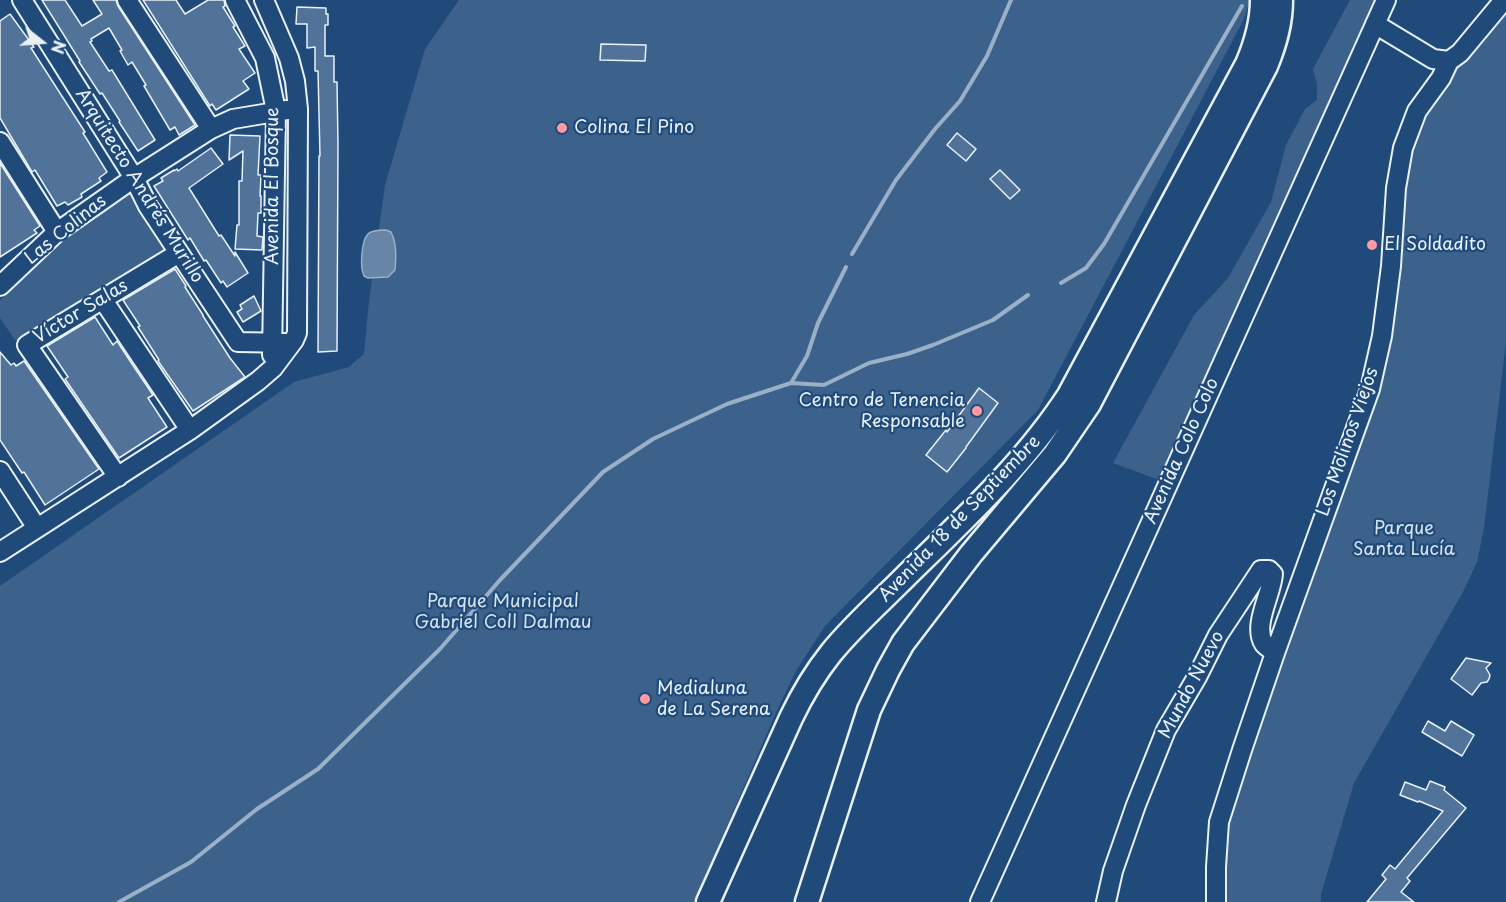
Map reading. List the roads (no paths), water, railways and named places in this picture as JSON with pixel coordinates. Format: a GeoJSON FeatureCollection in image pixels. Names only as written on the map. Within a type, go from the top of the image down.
{"type":"FeatureCollection","features":[{"type":"Feature","properties":{"kind":"main road","name":"Avenida 18 de Septiembre"},"geometry":{"type":"LineString","coordinates":[[708,902],[790,718],[819,668],[842,640],[992,491],[1040,437],[1069,395],[1247,64],[1259,27],[1262,0]]}},
{"type":"Feature","properties":{"kind":"main road"},"geometry":{"type":"LineString","coordinates":[[1273,48],[1280,22],[1281,0]]}},
{"type":"Feature","properties":{"kind":"main road"},"geometry":{"type":"LineString","coordinates":[[1273,48],[1297,0]]}},
{"type":"Feature","properties":{"kind":"main road","name":"Avenida 18 de Septiembre"},"geometry":{"type":"LineString","coordinates":[[807,902],[869,710],[888,669],[903,643],[971,554],[1055,454],[1089,404],[1266,66],[1273,48]]}},
{"type":"Feature","properties":{"kind":"street","name":"Arquitecto Andrés Murillo"},"geometry":{"type":"LineString","coordinates":[[22,0],[134,178],[148,206],[238,342],[272,343]]}},
{"type":"Feature","properties":{"kind":"street"},"geometry":{"type":"LineString","coordinates":[[127,0],[211,129]]}},
{"type":"Feature","properties":{"kind":"street","name":"Avenida El Bosque"},"geometry":{"type":"LineString","coordinates":[[235,0],[265,58],[276,111],[273,368]]}},
{"type":"Feature","properties":{"kind":"street","name":"Avenida El Bosque"},"geometry":{"type":"LineString","coordinates":[[264,0],[289,58],[295,81],[298,109],[297,333],[294,340]]}},
{"type":"Feature","properties":{"kind":"street","name":"Avenida Colo Colo"},"geometry":{"type":"LineString","coordinates":[[980,902],[1386,0]]}},
{"type":"Feature","properties":{"kind":"street","name":"Los Molinos Viejos"},"geometry":{"type":"LineString","coordinates":[[1216,902],[1219,822],[1275,653],[1370,389],[1382,336],[1391,266],[1396,188],[1403,148],[1417,111],[1441,78],[1449,61],[1460,53],[1504,0]]}},
{"type":"Feature","properties":{"kind":"street"},"geometry":{"type":"LineString","coordinates":[[1375,24],[1433,59],[1449,61]]}},
{"type":"Feature","properties":{"kind":"street","name":"Las Colinas"},"geometry":{"type":"LineString","coordinates":[[0,286],[57,232],[134,178],[211,129],[233,118],[298,109]]}},
{"type":"Feature","properties":{"kind":"street"},"geometry":{"type":"LineString","coordinates":[[0,141],[57,232]]}},
{"type":"Feature","properties":{"kind":"street","name":"Víctor Salas"},"geometry":{"type":"LineString","coordinates":[[117,477],[27,345],[180,253]]}},
{"type":"Feature","properties":{"kind":"street"},"geometry":{"type":"LineString","coordinates":[[103,300],[190,430]]}},
{"type":"Feature","properties":{"kind":"street"},"geometry":{"type":"LineString","coordinates":[[272,343],[291,343],[294,340]]}},
{"type":"Feature","properties":{"kind":"street"},"geometry":{"type":"LineString","coordinates":[[0,552],[190,430],[258,381],[273,368],[294,340]]}},
{"type":"Feature","properties":{"kind":"street"},"geometry":{"type":"LineString","coordinates":[[0,471],[38,528]]}},
{"type":"Feature","properties":{"kind":"street","name":"Mundo Nuevo"},"geometry":{"type":"LineString","coordinates":[[1106,902],[1113,871],[1128,827],[1167,730],[1218,634],[1262,570],[1269,570],[1273,574],[1260,633],[1265,645],[1275,653]]}},
{"type":"Feature","properties":{"kind":"waterway"},"geometry":{"type":"LineString","coordinates":[[852,254],[896,180],[960,101],[987,56],[1011,0]]}},
{"type":"Feature","properties":{"kind":"waterway"},"geometry":{"type":"LineString","coordinates":[[1061,283],[1086,268],[1104,244],[1242,6]]}},
{"type":"Feature","properties":{"kind":"waterway"},"geometry":{"type":"LineString","coordinates":[[791,383],[807,356],[818,323],[846,267]]}},
{"type":"Feature","properties":{"kind":"waterway"},"geometry":{"type":"LineString","coordinates":[[119,902],[191,862],[257,809],[318,769],[440,649],[500,580],[603,472],[653,439],[727,404],[791,383],[824,385],[869,363],[933,345],[993,320],[1028,295]]}},
{"type":"Feature","properties":{"kind":"place","name":"Colina El Pino"},"geometry":{"type":"Point","coordinates":[562,128]}},
{"type":"Feature","properties":{"kind":"place","name":"El Soldadito"},"geometry":{"type":"Point","coordinates":[1372,245]}},
{"type":"Feature","properties":{"kind":"place","name":"Centro de Tenencia Responsable"},"geometry":{"type":"Point","coordinates":[977,411]}},
{"type":"Feature","properties":{"kind":"place","name":"Medialuna de La Serena"},"geometry":{"type":"Point","coordinates":[645,699]}},
{"type":"Feature","properties":{"kind":"park label","name":"Parque Santa Lucía"},"geometry":{"type":"Point","coordinates":[1404,539]}},
{"type":"Feature","properties":{"kind":"park label","name":"Parque Municipal Gabriel Coll Dalmau"},"geometry":{"type":"Point","coordinates":[503,612]}}]}
